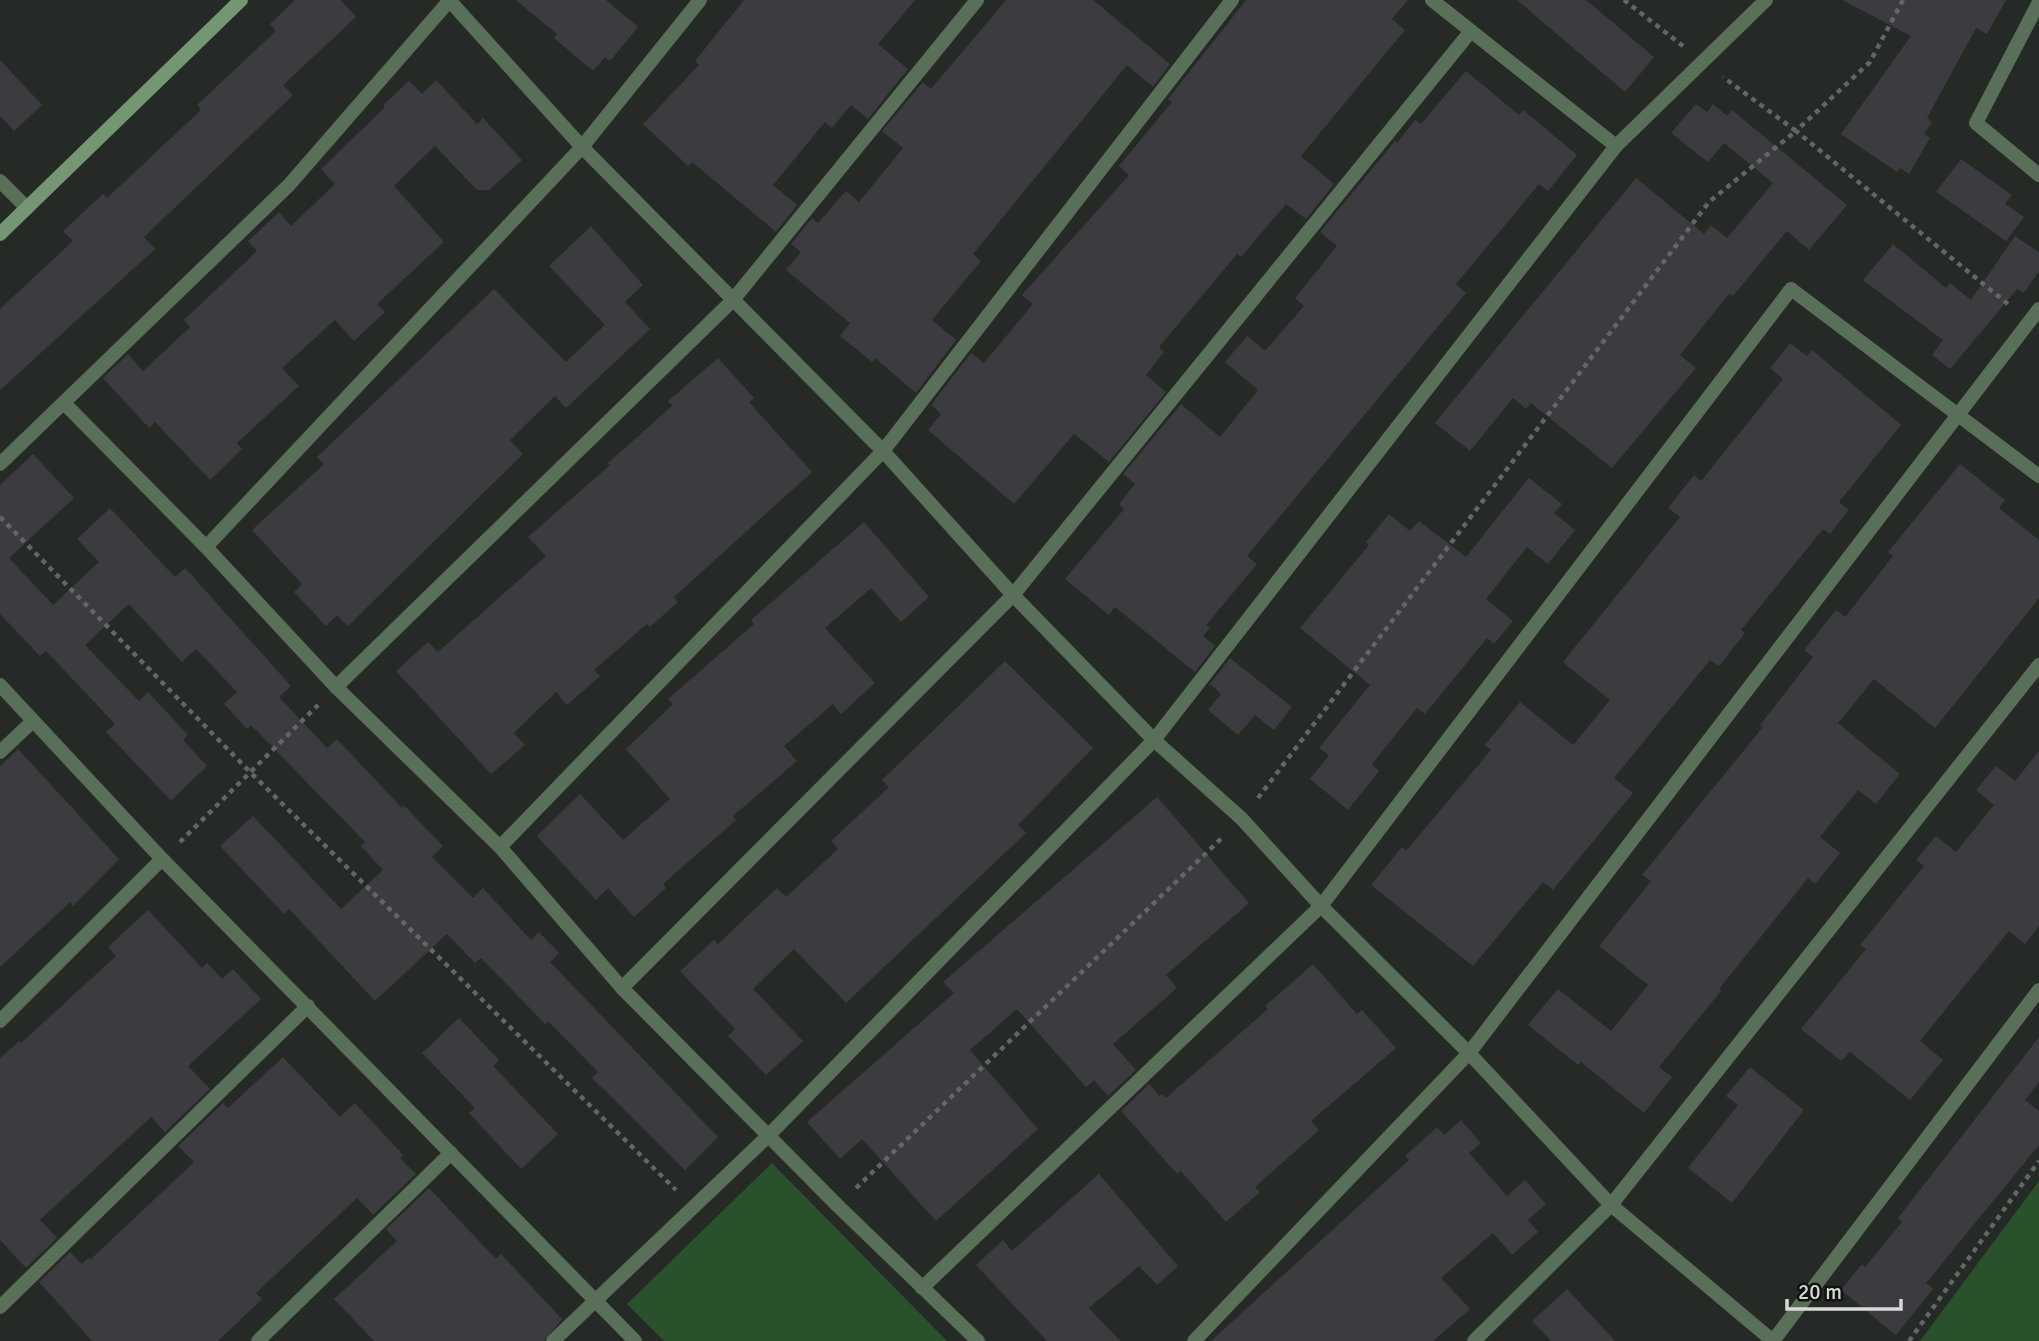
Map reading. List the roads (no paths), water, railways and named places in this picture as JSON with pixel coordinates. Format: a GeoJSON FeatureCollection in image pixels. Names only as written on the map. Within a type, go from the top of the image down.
{"type":"FeatureCollection","features":[{"type":"Feature","properties":{"kind":"street"},"geometry":{"type":"LineString","coordinates":[[0,234],[242,0]]}},
{"type":"Feature","properties":{"kind":"street"},"geometry":{"type":"LineString","coordinates":[[0,464],[289,185],[449,0],[582,146],[732,302],[883,451],[1013,596],[1154,740],[1242,819],[1321,906],[1469,1053],[1611,1205],[1773,1341],[2039,990]]}},
{"type":"Feature","properties":{"kind":"street"},"geometry":{"type":"LineString","coordinates":[[206,547],[582,146],[700,0]]}},
{"type":"Feature","properties":{"kind":"street"},"geometry":{"type":"LineString","coordinates":[[336,687],[732,302],[977,0]]}},
{"type":"Feature","properties":{"kind":"street"},"geometry":{"type":"LineString","coordinates":[[500,847],[883,451],[1232,0]]}},
{"type":"Feature","properties":{"kind":"street"},"geometry":{"type":"LineString","coordinates":[[1432,0],[1616,146]]}},
{"type":"Feature","properties":{"kind":"street"},"geometry":{"type":"LineString","coordinates":[[553,1341],[768,1136],[1154,740],[1616,146],[1766,0]]}},
{"type":"Feature","properties":{"kind":"street"},"geometry":{"type":"LineString","coordinates":[[2039,2],[1976,123],[2039,175]]}},
{"type":"Feature","properties":{"kind":"street"},"geometry":{"type":"LineString","coordinates":[[622,988],[1013,596],[1471,31]]}},
{"type":"Feature","properties":{"kind":"street"},"geometry":{"type":"LineString","coordinates":[[0,181],[27,208]]}},
{"type":"Feature","properties":{"kind":"street"},"geometry":{"type":"LineString","coordinates":[[922,1288],[1321,906],[1791,289],[2039,476]]}},
{"type":"Feature","properties":{"kind":"street"},"geometry":{"type":"LineString","coordinates":[[1194,1341],[1469,1053],[2039,309]]}},
{"type":"Feature","properties":{"kind":"street"},"geometry":{"type":"LineString","coordinates":[[64,403],[206,547],[336,687],[500,847],[622,988],[837,1205],[978,1341]]}},
{"type":"Feature","properties":{"kind":"street"},"geometry":{"type":"LineString","coordinates":[[1474,1341],[1611,1205],[2039,665]]}},
{"type":"Feature","properties":{"kind":"street"},"geometry":{"type":"LineString","coordinates":[[0,685],[162,859],[635,1341]]}},
{"type":"Feature","properties":{"kind":"street"},"geometry":{"type":"LineString","coordinates":[[0,752],[33,721]]}},
{"type":"Feature","properties":{"kind":"street"},"geometry":{"type":"LineString","coordinates":[[0,1021],[162,859]]}},
{"type":"Feature","properties":{"kind":"street"},"geometry":{"type":"LineString","coordinates":[[0,1307],[307,1006]]}},
{"type":"Feature","properties":{"kind":"street"},"geometry":{"type":"LineString","coordinates":[[258,1341],[451,1153]]}}]}
